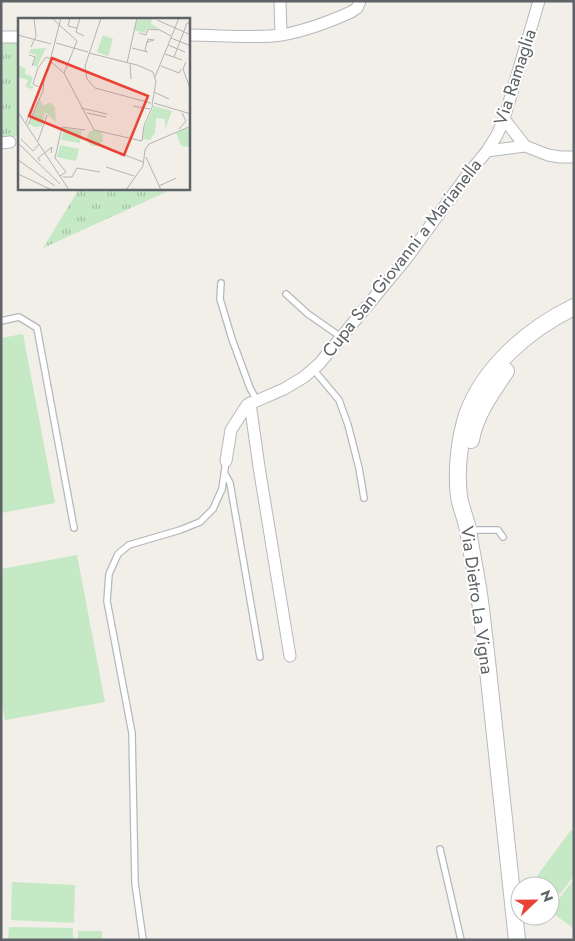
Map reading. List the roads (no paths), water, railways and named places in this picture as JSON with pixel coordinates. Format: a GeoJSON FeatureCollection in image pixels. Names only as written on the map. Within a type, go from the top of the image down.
{"type":"FeatureCollection","features":[{"type":"Feature","properties":{"kind":"street"},"geometry":{"type":"LineString","coordinates":[[280,1],[281,35]]}},
{"type":"Feature","properties":{"kind":"street"},"geometry":{"type":"LineString","coordinates":[[190,35],[281,35],[306,29],[346,15],[357,8],[360,1]]}},
{"type":"Feature","properties":{"kind":"street","name":"Via Ramaglia"},"geometry":{"type":"LineString","coordinates":[[487,150],[504,119],[539,1]]}},
{"type":"Feature","properties":{"kind":"street"},"geometry":{"type":"LineString","coordinates":[[1,37],[18,37]]}},
{"type":"Feature","properties":{"kind":"street"},"geometry":{"type":"LineString","coordinates":[[504,119],[525,146]]}},
{"type":"Feature","properties":{"kind":"street"},"geometry":{"type":"LineString","coordinates":[[487,150],[525,146],[548,155],[574,157]]}},
{"type":"Feature","properties":{"kind":"street","name":"Cupa San Giovanni a Marianella"},"geometry":{"type":"LineString","coordinates":[[253,402],[284,389],[313,369],[406,260],[487,150]]}},
{"type":"Feature","properties":{"kind":"street","name":"Via Dietro La Vigna"},"geometry":{"type":"LineString","coordinates":[[517,940],[480,606],[467,528],[460,499],[458,474],[467,415],[480,389],[504,357],[523,339],[558,315],[574,307]]}},
{"type":"Feature","properties":{"kind":"street","name":"Via Dietro La Vigna"},"geometry":{"type":"LineString","coordinates":[[521,876],[491,604],[470,498],[468,465],[472,432],[487,399],[509,366],[529,346],[566,322],[574,319]]}},
{"type":"Feature","properties":{"kind":"street"},"geometry":{"type":"LineString","coordinates":[[226,461],[231,430],[253,402]]}},
{"type":"Feature","properties":{"kind":"street"},"geometry":{"type":"LineString","coordinates":[[253,402],[259,467],[290,656]]}},
{"type":"Feature","properties":{"kind":"street"},"geometry":{"type":"LineString","coordinates":[[526,926],[527,940]]}},
{"type":"Feature","properties":{"kind":"lane"},"geometry":{"type":"LineString","coordinates":[[221,283],[220,299],[253,402]]}},
{"type":"Feature","properties":{"kind":"lane"},"geometry":{"type":"LineString","coordinates":[[286,294],[308,314],[341,338]]}},
{"type":"Feature","properties":{"kind":"lane"},"geometry":{"type":"LineString","coordinates":[[1,320],[19,318],[36,328],[74,528]]}},
{"type":"Feature","properties":{"kind":"lane"},"geometry":{"type":"LineString","coordinates":[[313,369],[339,400],[348,425],[359,468],[364,498]]}},
{"type":"Feature","properties":{"kind":"lane"},"geometry":{"type":"LineString","coordinates":[[143,940],[135,883],[132,733],[107,601],[109,574],[118,554],[129,545],[200,522],[213,509],[222,489],[226,461]]}},
{"type":"Feature","properties":{"kind":"lane"},"geometry":{"type":"LineString","coordinates":[[225,474],[230,483],[260,657]]}},
{"type":"Feature","properties":{"kind":"lane"},"geometry":{"type":"LineString","coordinates":[[477,530],[498,530],[503,537]]}},
{"type":"Feature","properties":{"kind":"lane"},"geometry":{"type":"LineString","coordinates":[[440,849],[461,940]]}}]}
